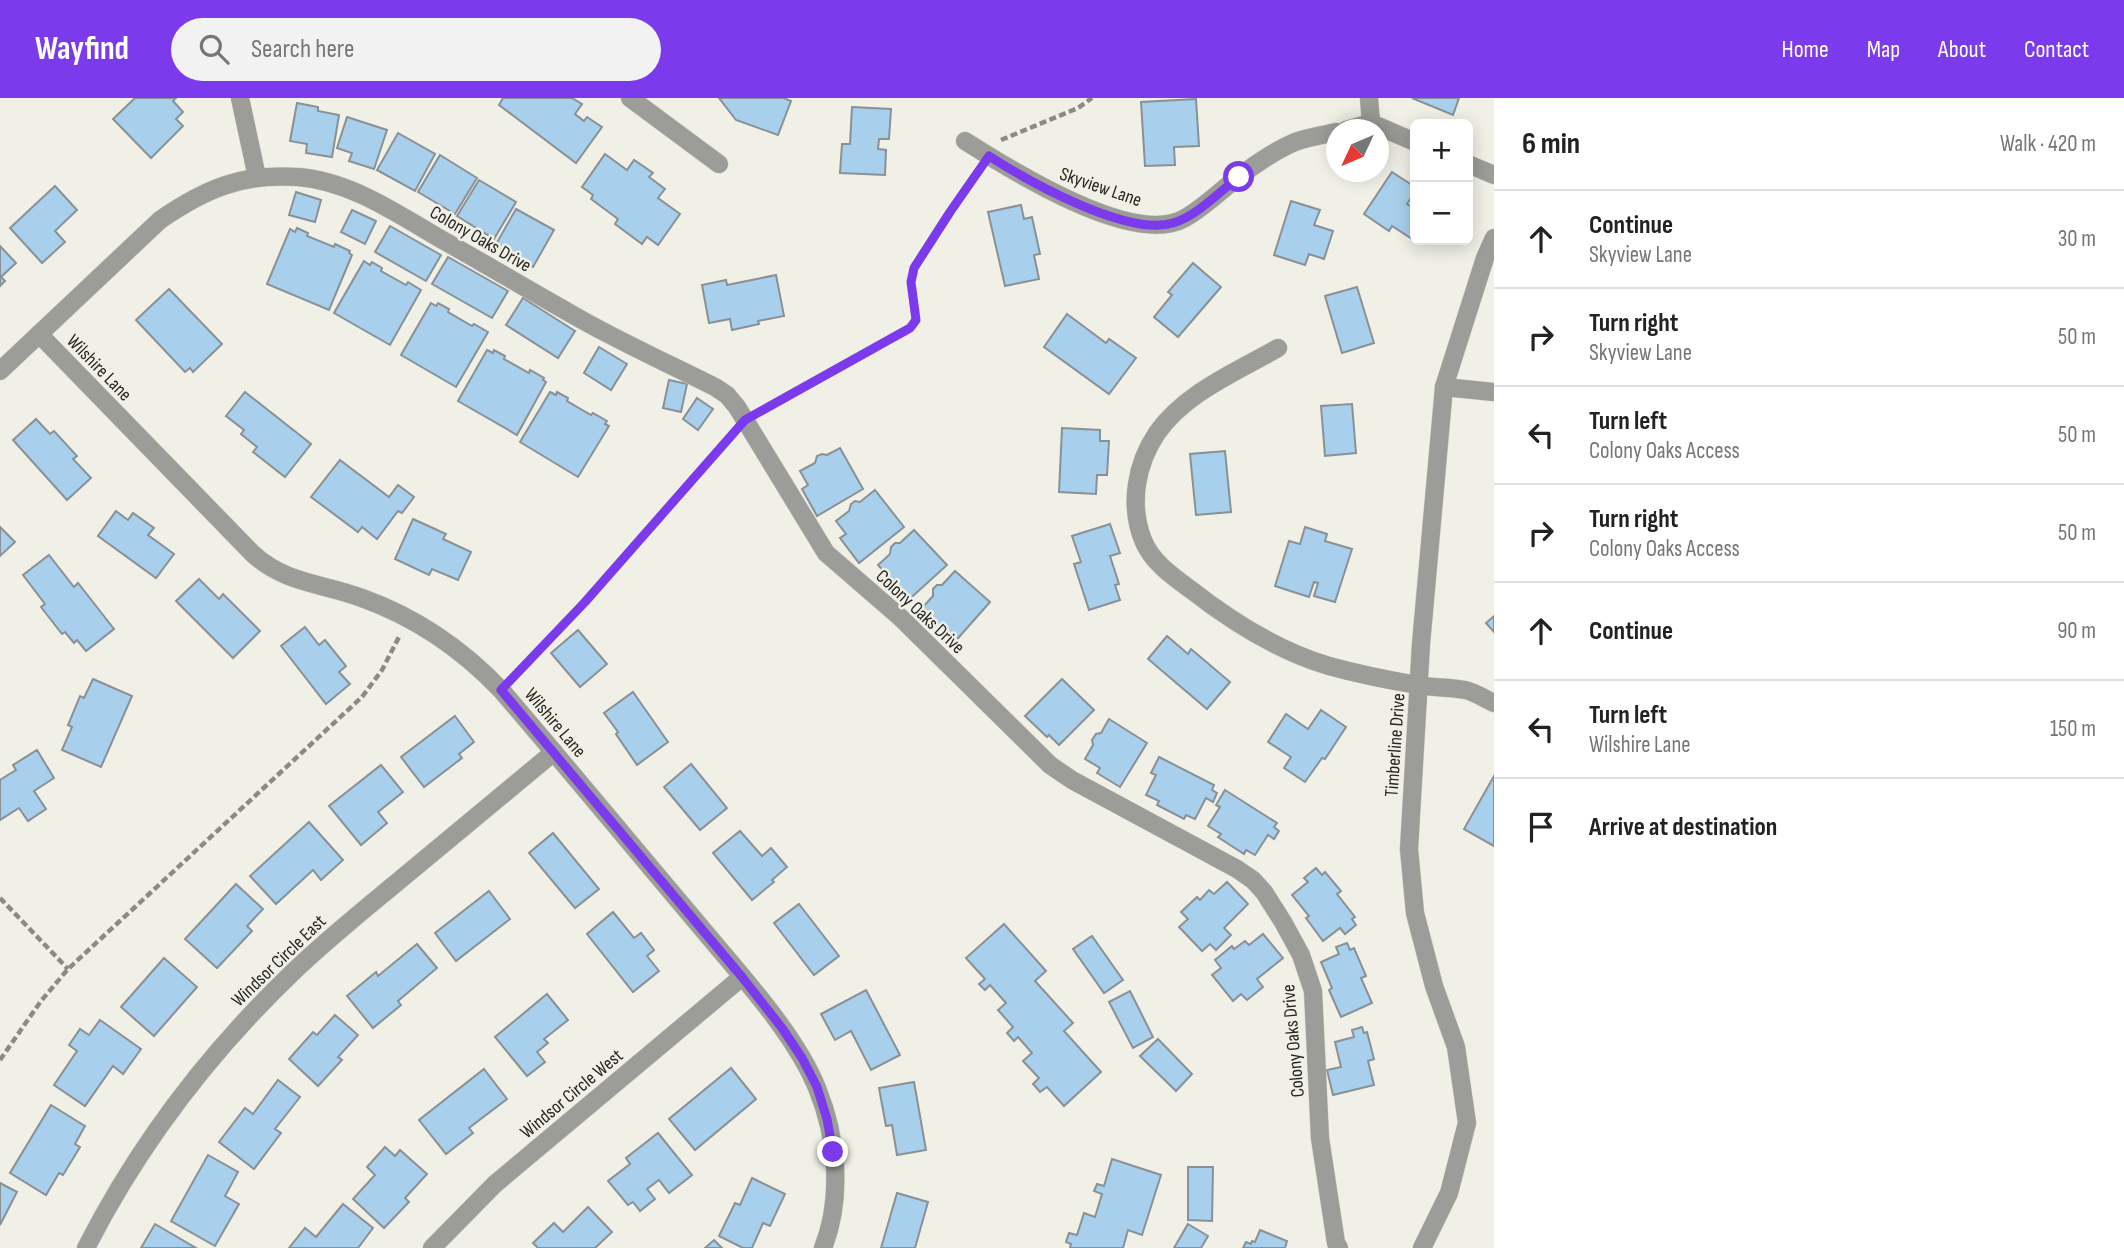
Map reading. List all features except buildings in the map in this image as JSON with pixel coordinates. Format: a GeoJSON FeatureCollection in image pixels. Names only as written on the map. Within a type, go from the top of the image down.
{"type":"FeatureCollection","features":[{"type":"Feature","properties":{"kind":"street"},"geometry":{"type":"LineString","coordinates":[[240,98],[257,177]]}},
{"type":"Feature","properties":{"kind":"street"},"geometry":{"type":"LineString","coordinates":[[630,98],[719,164]]}},
{"type":"Feature","properties":{"kind":"street"},"geometry":{"type":"LineString","coordinates":[[1369,98],[1371,119]]}},
{"type":"Feature","properties":{"kind":"street"},"geometry":{"type":"LineString","coordinates":[[1389,131],[1410,140]]}},
{"type":"Feature","properties":{"kind":"street","name":"Skyview Lane"},"geometry":{"type":"LineString","coordinates":[[965,141],[1055,194],[1134,222],[1170,224],[1184,219],[1279,150],[1298,141],[1326,134]]}},
{"type":"Feature","properties":{"kind":"street"},"geometry":{"type":"LineString","coordinates":[[1473,166],[1494,175]]}},
{"type":"Feature","properties":{"kind":"street","name":"Colony Oaks Drive"},"geometry":{"type":"LineString","coordinates":[[0,371],[160,220],[183,204],[221,185],[257,177],[301,177],[320,181],[376,202],[584,322],[715,387],[727,395],[745,420],[826,553],[901,618],[1050,765],[1072,780],[1237,869],[1264,892],[1301,955],[1313,991],[1320,1138],[1339,1248]]}},
{"type":"Feature","properties":{"kind":"street","name":"Timberline Drive"},"geometry":{"type":"LineString","coordinates":[[1422,1248],[1448,1193],[1467,1123],[1456,1047],[1434,986],[1415,913],[1409,849],[1419,685],[1444,387],[1485,258],[1494,238]]}},
{"type":"Feature","properties":{"kind":"street","name":"Wilshire Lane"},"geometry":{"type":"LineString","coordinates":[[38,334],[243,544],[271,569],[363,598],[409,619],[471,661],[501,690],[742,977],[802,1058],[817,1087],[833,1152],[836,1180],[834,1207],[824,1248]]}},
{"type":"Feature","properties":{"kind":"street"},"geometry":{"type":"LineString","coordinates":[[1278,348],[1194,398],[1157,433],[1147,450],[1137,479],[1136,517],[1143,542],[1156,561],[1178,580],[1245,628],[1289,651],[1328,665],[1419,685],[1467,690],[1494,703]]}},
{"type":"Feature","properties":{"kind":"street"},"geometry":{"type":"LineString","coordinates":[[1444,387],[1494,392]]}},
{"type":"Feature","properties":{"kind":"street","name":"Windsor Circle East"},"geometry":{"type":"LineString","coordinates":[[86,1248],[128,1175],[176,1104],[265,999],[332,937],[554,752]]}},
{"type":"Feature","properties":{"kind":"street","name":"Windsor Circle West"},"geometry":{"type":"LineString","coordinates":[[432,1248],[495,1184],[742,977]]}},
{"type":"Feature","properties":{"kind":"path"},"geometry":{"type":"LineString","coordinates":[[501,690],[585,602],[745,420],[910,328],[916,320],[911,282],[914,268],[1002,139],[1078,108],[1093,98]]}},
{"type":"Feature","properties":{"kind":"path"},"geometry":{"type":"LineString","coordinates":[[0,1060],[41,1001],[68,969],[362,697],[382,670],[409,619]]}},
{"type":"Feature","properties":{"kind":"path"},"geometry":{"type":"LineString","coordinates":[[0,898],[68,969]]}},
{"type":"Feature","properties":{"kind":"route"},"geometry":{"type":"LineString","coordinates":[[833,1152],[817,1087],[782,1028],[501,690],[585,602],[745,420],[906,332],[915,323],[911,282],[914,268],[989,156],[1021,177],[1055,194],[1112,216],[1157,225],[1184,219],[1239,177]]}}]}
